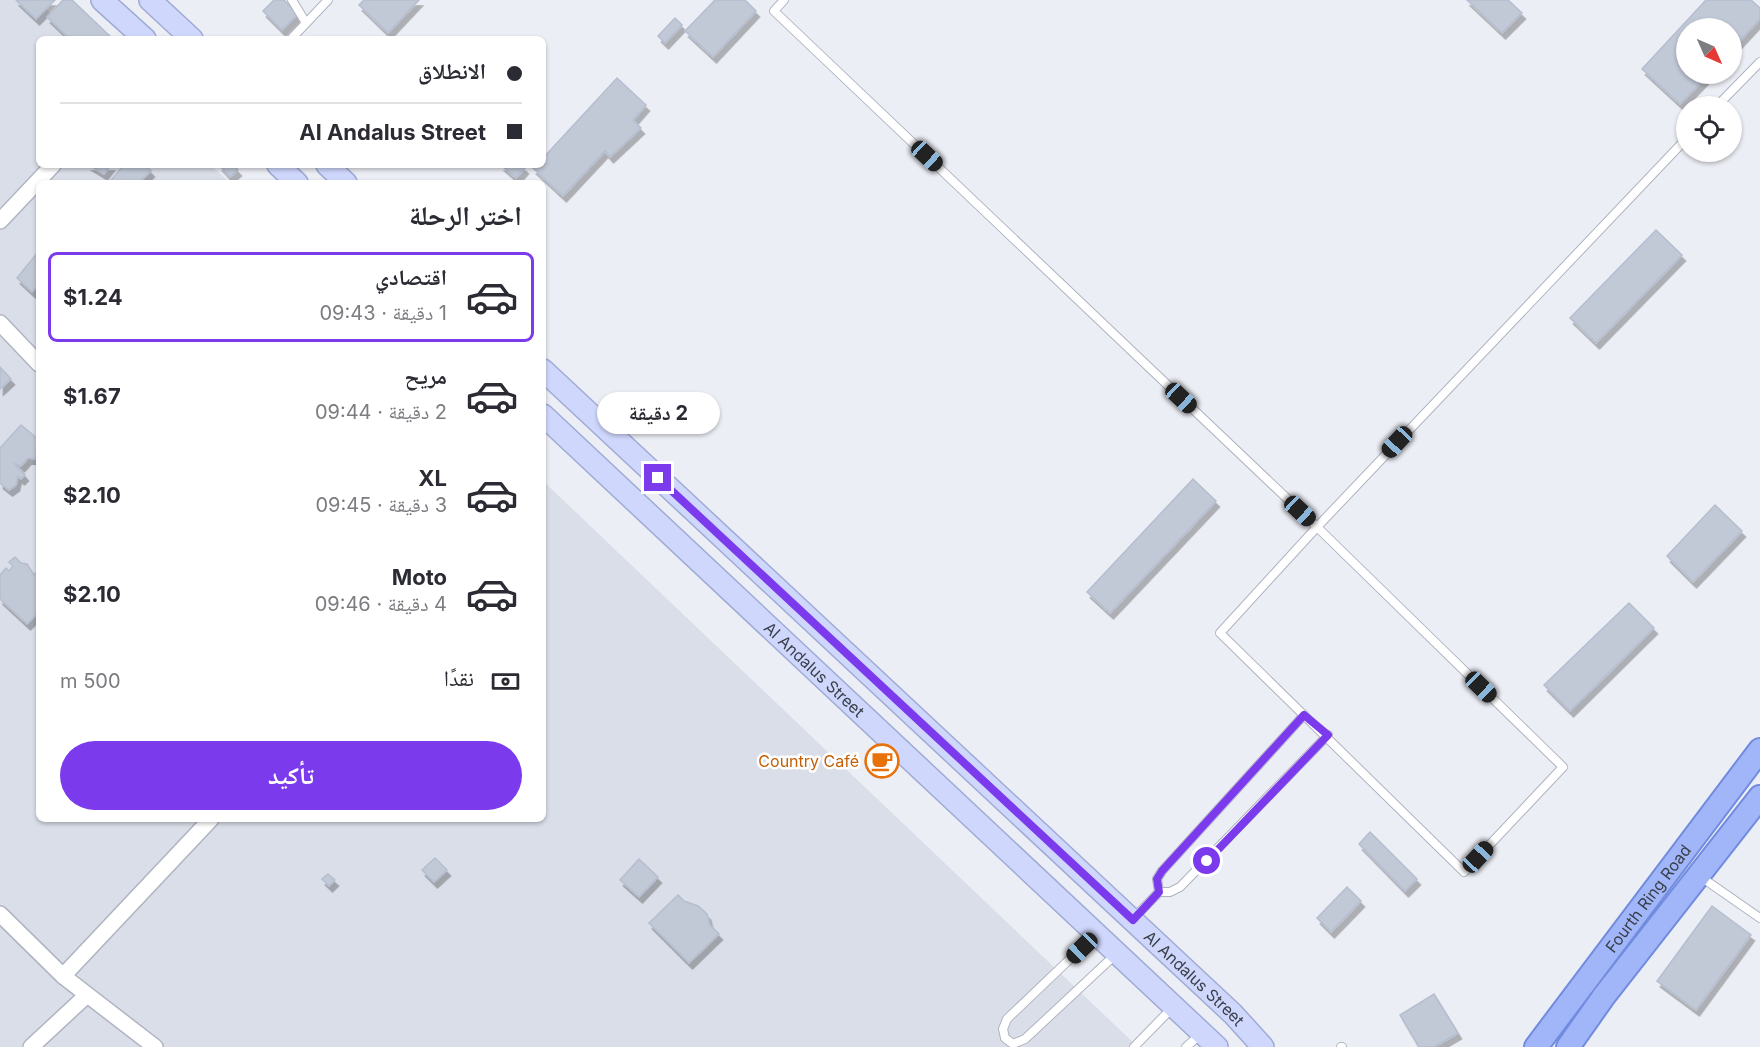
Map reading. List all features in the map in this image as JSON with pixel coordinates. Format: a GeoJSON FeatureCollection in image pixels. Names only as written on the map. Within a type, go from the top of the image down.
{"type":"FeatureCollection","features":[{"type":"Feature","properties":{"kind":"main road"},"geometry":{"type":"LineString","coordinates":[[102,0],[142,36]]}},
{"type":"Feature","properties":{"kind":"main road"},"geometry":{"type":"LineString","coordinates":[[150,0],[189,36]]}},
{"type":"Feature","properties":{"kind":"main road"},"geometry":{"type":"LineString","coordinates":[[281,168],[294,180]]}},
{"type":"Feature","properties":{"kind":"main road"},"geometry":{"type":"LineString","coordinates":[[330,168],[343,180]]}},
{"type":"Feature","properties":{"kind":"main road","name":"Al Andalus Street"},"geometry":{"type":"LineString","coordinates":[[546,373],[1233,1014],[1263,1047]]}},
{"type":"Feature","properties":{"kind":"main road","name":"Al Andalus Street"},"geometry":{"type":"LineString","coordinates":[[546,418],[1217,1047]]}},
{"type":"Feature","properties":{"kind":"main road","name":"Fourth Ring Road"},"geometry":{"type":"LineString","coordinates":[[1536,1047],[1760,750]]}},
{"type":"Feature","properties":{"kind":"main road","name":"Fourth Ring Road"},"geometry":{"type":"LineString","coordinates":[[1575,1045],[1604,996],[1760,797]]}},
{"type":"Feature","properties":{"kind":"main road"},"geometry":{"type":"LineString","coordinates":[[1107,944],[1133,920]]}},
{"type":"Feature","properties":{"kind":"street"},"geometry":{"type":"LineString","coordinates":[[38,180],[49,168]]}},
{"type":"Feature","properties":{"kind":"street"},"geometry":{"type":"LineString","coordinates":[[0,221],[36,182]]}},
{"type":"Feature","properties":{"kind":"street"},"geometry":{"type":"LineString","coordinates":[[0,323],[36,361]]}},
{"type":"Feature","properties":{"kind":"street"},"geometry":{"type":"LineString","coordinates":[[63,976],[208,822]]}},
{"type":"Feature","properties":{"kind":"street"},"geometry":{"type":"LineString","coordinates":[[0,914],[63,976],[155,1047]]}},
{"type":"Feature","properties":{"kind":"street"},"geometry":{"type":"LineString","coordinates":[[31,1047],[87,995]]}},
{"type":"Feature","properties":{"kind":"lane"},"geometry":{"type":"LineString","coordinates":[[292,0],[306,23]]}},
{"type":"Feature","properties":{"kind":"lane"},"geometry":{"type":"LineString","coordinates":[[294,36],[328,0]]}},
{"type":"Feature","properties":{"kind":"lane"},"geometry":{"type":"LineString","coordinates":[[784,0],[774,11],[1317,527],[1563,767],[1464,872],[1328,735],[1304,715],[1221,633],[1317,527],[1676,150]]}},
{"type":"Feature","properties":{"kind":"lane"},"geometry":{"type":"LineString","coordinates":[[1727,96],[1760,62]]}},
{"type":"Feature","properties":{"kind":"lane"},"geometry":{"type":"LineString","coordinates":[[1159,892],[1157,879],[1162,871],[1304,715]]}},
{"type":"Feature","properties":{"kind":"lane"},"geometry":{"type":"LineString","coordinates":[[1133,920],[1159,892],[1170,892],[1180,887],[1328,735]]}},
{"type":"Feature","properties":{"kind":"lane"},"geometry":{"type":"LineString","coordinates":[[1700,876],[1760,918]]}},
{"type":"Feature","properties":{"kind":"lane"},"geometry":{"type":"LineString","coordinates":[[1107,944],[1025,1039],[1013,1044],[1005,1038],[1003,1029],[1007,1019],[1107,944]]}},
{"type":"Feature","properties":{"kind":"lane"},"geometry":{"type":"LineString","coordinates":[[1134,1047],[1174,1006]]}},
{"type":"Feature","properties":{"kind":"lane"},"geometry":{"type":"LineString","coordinates":[[1186,1047],[1202,1032]]}},
{"type":"Feature","properties":{"kind":"shaded area"},"geometry":{"type":"Polygon","coordinates":[[[0,0],[37,0],[75,36],[36,36],[36,168],[214,168],[227,180],[36,180],[36,822],[546,822],[546,484],[1138,1047],[0,1047],[0,0]]]}},
{"type":"Feature","properties":{"kind":"building"},"geometry":{"type":"Polygon","coordinates":[[[16,0],[55,0],[36,19],[16,0]]]}},
{"type":"Feature","properties":{"kind":"building"},"geometry":{"type":"Polygon","coordinates":[[[63,0],[72,0],[110,36],[67,36],[47,17],[63,0]]]}},
{"type":"Feature","properties":{"kind":"building"},"geometry":{"type":"Polygon","coordinates":[[[274,0],[284,0],[298,14],[282,30],[263,11],[274,0]]]}},
{"type":"Feature","properties":{"kind":"building"},"geometry":{"type":"Polygon","coordinates":[[[364,0],[419,0],[388,33],[359,5],[364,0]]]}},
{"type":"Feature","properties":{"kind":"building"},"geometry":{"type":"Polygon","coordinates":[[[715,0],[745,0],[756,11],[713,57],[685,31],[715,0]]]}},
{"type":"Feature","properties":{"kind":"building"},"geometry":{"type":"Polygon","coordinates":[[[1467,0],[1508,0],[1522,13],[1502,33],[1467,0]]]}},
{"type":"Feature","properties":{"kind":"building"},"geometry":{"type":"Polygon","coordinates":[[[1706,0],[1751,0],[1760,8],[1760,19],[1742,38],[1742,18],[1689,18],[1706,0]]]}},
{"type":"Feature","properties":{"kind":"building"},"geometry":{"type":"Polygon","coordinates":[[[675,18],[682,25],[665,43],[658,36],[675,18]]]}},
{"type":"Feature","properties":{"kind":"building"},"geometry":{"type":"Polygon","coordinates":[[[1676,32],[1676,84],[1699,84],[1688,96],[1676,96],[1676,100],[1642,69],[1676,32]]]}},
{"type":"Feature","properties":{"kind":"building"},"geometry":{"type":"Polygon","coordinates":[[[617,78],[646,105],[633,120],[641,128],[610,157],[605,151],[563,196],[533,168],[546,168],[546,155],[617,78]]]}},
{"type":"Feature","properties":{"kind":"building"},"geometry":{"type":"Polygon","coordinates":[[[94,168],[109,168],[104,174],[94,168]]]}},
{"type":"Feature","properties":{"kind":"building"},"geometry":{"type":"Polygon","coordinates":[[[121,168],[148,168],[151,171],[142,180],[111,180],[121,168]]]}},
{"type":"Feature","properties":{"kind":"building"},"geometry":{"type":"Polygon","coordinates":[[[222,168],[238,170],[230,177],[222,168]]]}},
{"type":"Feature","properties":{"kind":"building"},"geometry":{"type":"Polygon","coordinates":[[[504,168],[525,168],[516,178],[504,168]]]}},
{"type":"Feature","properties":{"kind":"building"},"geometry":{"type":"Polygon","coordinates":[[[1656,230],[1682,255],[1596,343],[1570,318],[1656,230]]]}},
{"type":"Feature","properties":{"kind":"building"},"geometry":{"type":"Polygon","coordinates":[[[36,254],[36,287],[32,292],[17,278],[36,254]]]}},
{"type":"Feature","properties":{"kind":"building"},"geometry":{"type":"Polygon","coordinates":[[[0,367],[11,379],[0,389],[0,367]]]}},
{"type":"Feature","properties":{"kind":"building"},"geometry":{"type":"Polygon","coordinates":[[[21,425],[36,437],[36,459],[28,458],[21,466],[15,464],[25,475],[21,479],[18,476],[16,485],[9,490],[0,483],[0,448],[21,425]]]}},
{"type":"Feature","properties":{"kind":"building"},"geometry":{"type":"Polygon","coordinates":[[[1193,479],[1216,501],[1110,613],[1087,592],[1193,479]]]}},
{"type":"Feature","properties":{"kind":"building"},"geometry":{"type":"Polygon","coordinates":[[[1715,505],[1742,531],[1693,582],[1667,556],[1715,505]]]}},
{"type":"Feature","properties":{"kind":"building"},"geometry":{"type":"Polygon","coordinates":[[[15,557],[21,563],[27,564],[34,575],[36,573],[36,615],[27,624],[0,599],[0,575],[6,568],[9,571],[13,566],[9,562],[15,557]]]}},
{"type":"Feature","properties":{"kind":"building"},"geometry":{"type":"Polygon","coordinates":[[[1629,603],[1654,628],[1570,711],[1544,685],[1629,603]]]}},
{"type":"Feature","properties":{"kind":"building"},"geometry":{"type":"Polygon","coordinates":[[[1370,832],[1417,879],[1405,891],[1359,844],[1370,832]]]}},
{"type":"Feature","properties":{"kind":"building"},"geometry":{"type":"Polygon","coordinates":[[[435,858],[447,870],[434,882],[422,870],[435,858]]]}},
{"type":"Feature","properties":{"kind":"building"},"geometry":{"type":"Polygon","coordinates":[[[639,859],[658,877],[639,897],[620,880],[639,859]]]}},
{"type":"Feature","properties":{"kind":"building"},"geometry":{"type":"Polygon","coordinates":[[[328,874],[335,880],[329,886],[322,879],[328,874]]]}},
{"type":"Feature","properties":{"kind":"building"},"geometry":{"type":"Polygon","coordinates":[[[1347,887],[1361,901],[1331,932],[1317,918],[1347,887]]]}},
{"type":"Feature","properties":{"kind":"building"},"geometry":{"type":"Polygon","coordinates":[[[678,895],[707,914],[710,925],[719,934],[689,963],[649,923],[678,895]]]}},
{"type":"Feature","properties":{"kind":"building"},"geometry":{"type":"Polygon","coordinates":[[[1712,906],[1751,935],[1696,1010],[1657,981],[1712,906]]]}},
{"type":"Feature","properties":{"kind":"building"},"geometry":{"type":"Polygon","coordinates":[[[1434,994],[1458,1033],[1434,1047],[1419,1047],[1400,1015],[1434,994]]]}},
{"type":"Feature","properties":{"kind":"place","name":"Country Café"},"geometry":{"type":"Point","coordinates":[882,761]}},
{"type":"Feature","properties":{"kind":"route"},"geometry":{"type":"LineString","coordinates":[[658,478],[1133,920],[1159,892],[1156,884],[1162,871],[1304,715],[1328,735],[1207,861]]}}]}
